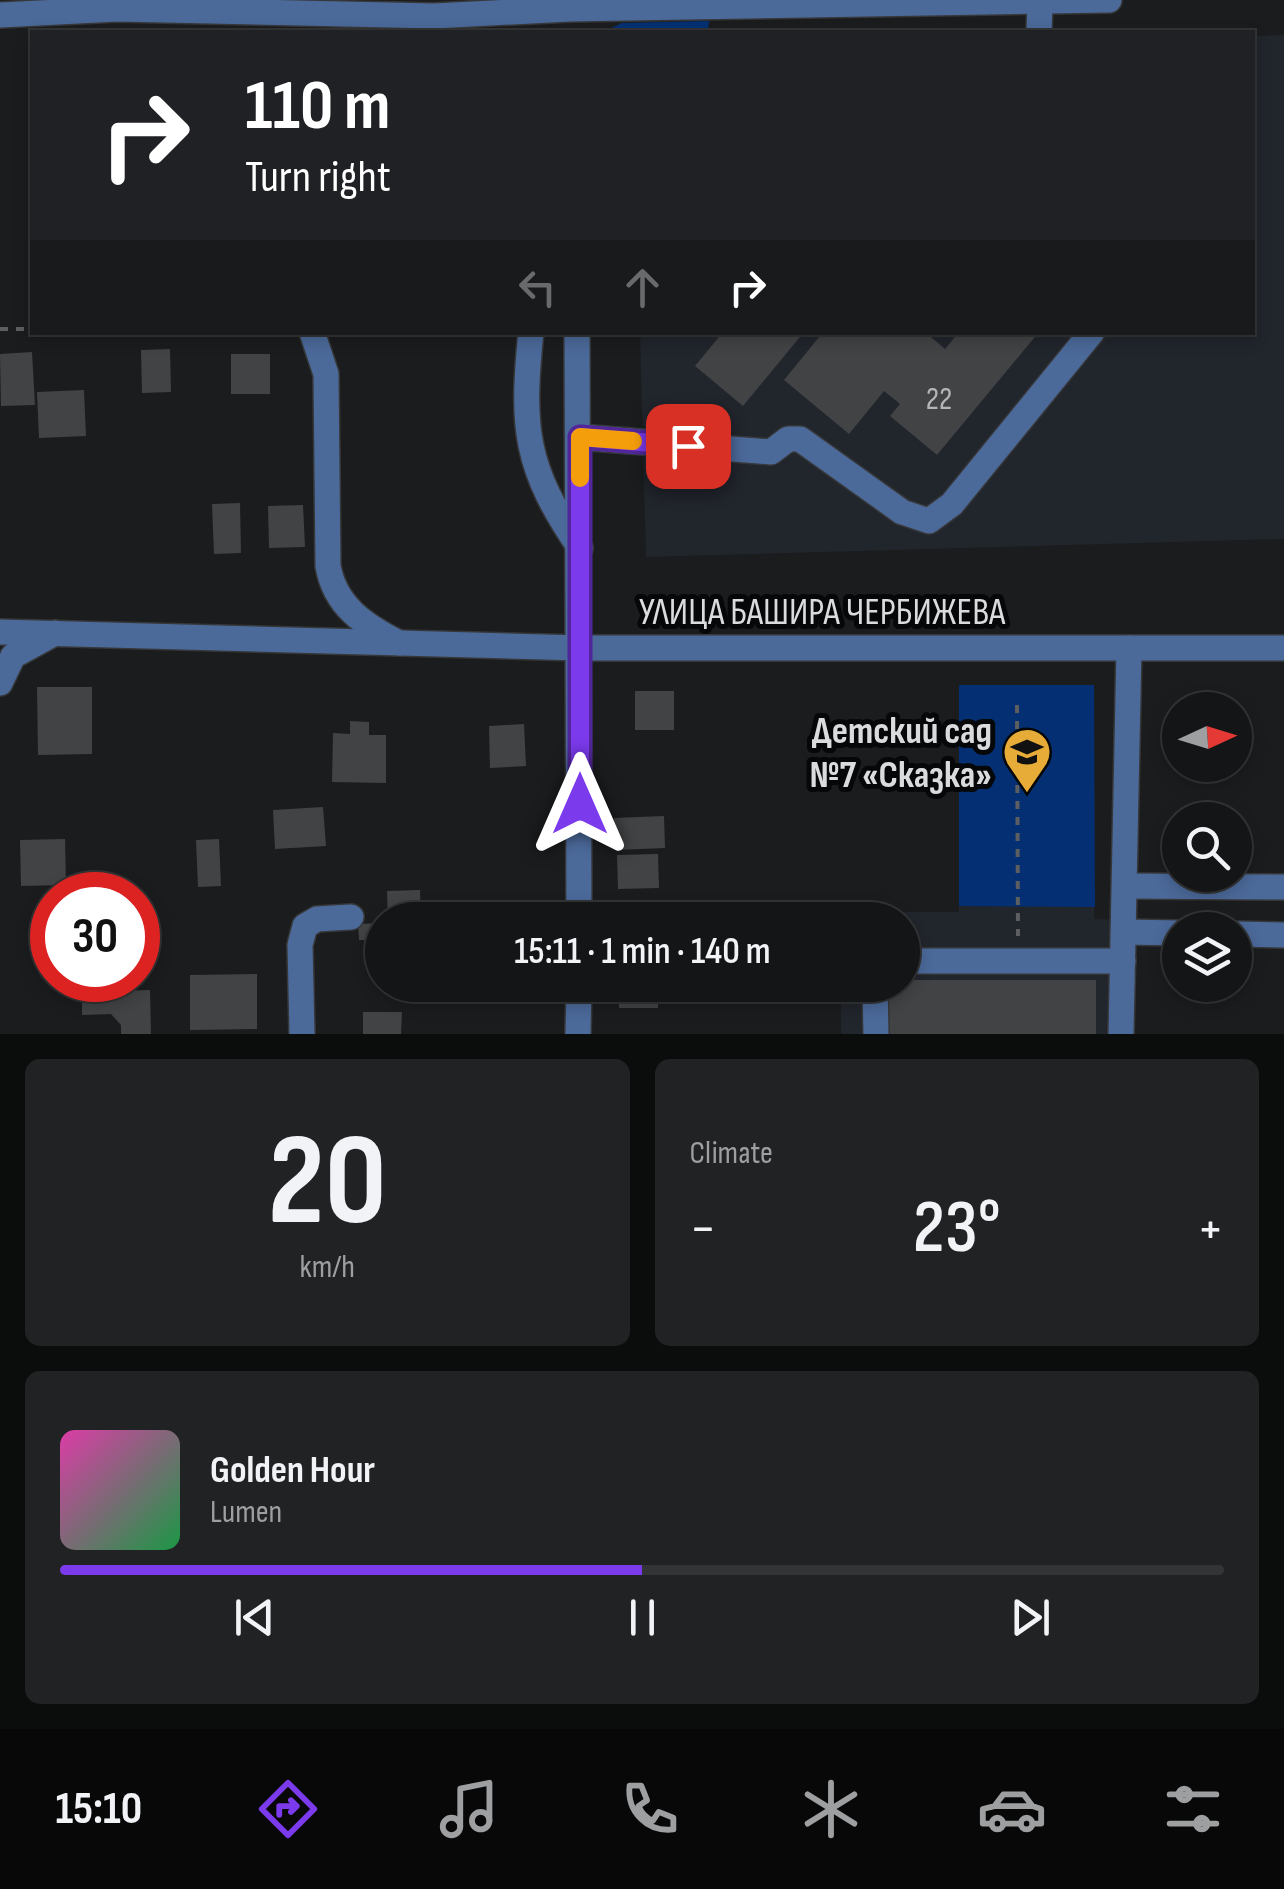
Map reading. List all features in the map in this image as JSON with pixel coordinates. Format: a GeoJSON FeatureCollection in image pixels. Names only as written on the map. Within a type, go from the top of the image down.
{"type":"FeatureCollection","features":[{"type":"Feature","properties":{"kind":"street"},"geometry":{"type":"LineString","coordinates":[[0,15],[404,8],[535,21],[1109,0]]}},
{"type":"Feature","properties":{"kind":"street"},"geometry":{"type":"LineString","coordinates":[[1040,30],[1053,2]]}},
{"type":"Feature","properties":{"kind":"street"},"geometry":{"type":"LineString","coordinates":[[313,335],[326,374],[328,566],[332,590],[372,629],[404,645]]}},
{"type":"Feature","properties":{"kind":"street"},"geometry":{"type":"LineString","coordinates":[[530,335],[525,401],[528,444],[552,506],[580,548]]}},
{"type":"Feature","properties":{"kind":"street"},"geometry":{"type":"LineString","coordinates":[[577,335],[582,648],[579,902]]}},
{"type":"Feature","properties":{"kind":"street"},"geometry":{"type":"LineString","coordinates":[[580,437],[771,452],[788,439],[800,438],[902,512],[929,521],[952,504],[1090,335]]}},
{"type":"Feature","properties":{"kind":"street","name":"УЛИЦА БАШИРА ЧЕРБИЖЕВА"},"geometry":{"type":"LineString","coordinates":[[0,632],[582,648],[1284,648]]}},
{"type":"Feature","properties":{"kind":"street"},"geometry":{"type":"LineString","coordinates":[[0,682],[13,656],[55,633]]}},
{"type":"Feature","properties":{"kind":"street"},"geometry":{"type":"LineString","coordinates":[[1121,1034],[1129,648]]}},
{"type":"Feature","properties":{"kind":"street"},"geometry":{"type":"LineString","coordinates":[[1124,886],[1284,887]]}},
{"type":"Feature","properties":{"kind":"street"},"geometry":{"type":"LineString","coordinates":[[302,1034],[300,945],[305,926],[317,919],[351,918]]}},
{"type":"Feature","properties":{"kind":"street"},"geometry":{"type":"LineString","coordinates":[[1124,932],[1162,933]]}},
{"type":"Feature","properties":{"kind":"street"},"geometry":{"type":"LineString","coordinates":[[1252,934],[1284,934]]}},
{"type":"Feature","properties":{"kind":"street"},"geometry":{"type":"LineString","coordinates":[[920,961],[1123,960]]}},
{"type":"Feature","properties":{"kind":"street"},"geometry":{"type":"LineString","coordinates":[[578,1034],[579,1002]]}},
{"type":"Feature","properties":{"kind":"street"},"geometry":{"type":"LineString","coordinates":[[876,1002],[876,1034]]}},
{"type":"Feature","properties":{"kind":"path"},"geometry":{"type":"LineString","coordinates":[[0,329],[30,329]]}},
{"type":"Feature","properties":{"kind":"path"},"geometry":{"type":"LineString","coordinates":[[1018,705],[1018,961]]}},
{"type":"Feature","properties":{"kind":"shaded area"},"geometry":{"type":"Polygon","coordinates":[[[709,21],[708,30],[607,30],[622,23],[709,21]]]}},
{"type":"Feature","properties":{"kind":"shaded area"},"geometry":{"type":"Polygon","coordinates":[[[1284,35],[1284,539],[646,557],[640,335],[1255,335],[1255,36],[1284,35]]]}},
{"type":"Feature","properties":{"kind":"shaded area","name":"Детский сад №7 «Сказка»"},"geometry":{"type":"Polygon","coordinates":[[[959,685],[1094,685],[1094,919],[1135,920],[1131,1034],[841,1034],[841,1002],[920,1002],[920,912],[959,912],[959,685]]]}},
{"type":"Feature","properties":{"kind":"shaded area"},"geometry":{"type":"Polygon","coordinates":[[[959,685],[1094,685],[1095,907],[959,906],[959,685]]]}},
{"type":"Feature","properties":{"kind":"building"},"geometry":{"type":"Polygon","coordinates":[[[721,335],[802,335],[743,406],[695,366],[721,335]]]}},
{"type":"Feature","properties":{"kind":"building"},"geometry":{"type":"Polygon","coordinates":[[[929,335],[945,349],[957,335],[1037,335],[937,455],[890,416],[900,404],[884,391],[849,434],[784,380],[820,336],[929,335]]]}},
{"type":"Feature","properties":{"kind":"building"},"geometry":{"type":"Polygon","coordinates":[[[170,349],[171,392],[142,393],[141,350],[170,349]]]}},
{"type":"Feature","properties":{"kind":"building"},"geometry":{"type":"Polygon","coordinates":[[[32,352],[35,405],[1,406],[0,354],[32,352]]]}},
{"type":"Feature","properties":{"kind":"building"},"geometry":{"type":"Polygon","coordinates":[[[231,354],[270,354],[270,394],[231,394],[231,354]]]}},
{"type":"Feature","properties":{"kind":"building"},"geometry":{"type":"Polygon","coordinates":[[[84,390],[86,436],[39,438],[37,392],[84,390]]]}},
{"type":"Feature","properties":{"kind":"building"},"geometry":{"type":"Polygon","coordinates":[[[240,503],[241,553],[214,554],[212,504],[240,503]]]}},
{"type":"Feature","properties":{"kind":"building"},"geometry":{"type":"Polygon","coordinates":[[[303,505],[305,547],[269,548],[268,506],[303,505]]]}},
{"type":"Feature","properties":{"kind":"building"},"geometry":{"type":"Polygon","coordinates":[[[37,687],[92,687],[92,754],[38,755],[37,687]]]}},
{"type":"Feature","properties":{"kind":"building"},"geometry":{"type":"Polygon","coordinates":[[[635,691],[674,691],[674,730],[635,730],[635,691]]]}},
{"type":"Feature","properties":{"kind":"building"},"geometry":{"type":"Polygon","coordinates":[[[350,721],[369,722],[369,735],[386,735],[386,783],[332,782],[333,733],[350,734],[350,721]]]}},
{"type":"Feature","properties":{"kind":"building"},"geometry":{"type":"Polygon","coordinates":[[[524,724],[526,766],[490,768],[489,726],[524,724]]]}},
{"type":"Feature","properties":{"kind":"building"},"geometry":{"type":"Polygon","coordinates":[[[323,807],[326,846],[275,849],[273,810],[323,807]]]}},
{"type":"Feature","properties":{"kind":"building"},"geometry":{"type":"Polygon","coordinates":[[[664,816],[665,848],[615,850],[614,818],[664,816]]]}},
{"type":"Feature","properties":{"kind":"building"},"geometry":{"type":"Polygon","coordinates":[[[65,839],[66,872],[30,872],[30,886],[21,886],[20,840],[65,839]]]}},
{"type":"Feature","properties":{"kind":"building"},"geometry":{"type":"Polygon","coordinates":[[[219,839],[221,886],[198,887],[196,840],[219,839]]]}},
{"type":"Feature","properties":{"kind":"building"},"geometry":{"type":"Polygon","coordinates":[[[658,854],[659,888],[618,889],[617,855],[658,854]]]}},
{"type":"Feature","properties":{"kind":"building"},"geometry":{"type":"Polygon","coordinates":[[[420,890],[420,902],[387,902],[387,891],[420,890]]]}},
{"type":"Feature","properties":{"kind":"building"},"geometry":{"type":"Polygon","coordinates":[[[358,924],[365,924],[365,940],[359,940],[358,924]]]}},
{"type":"Feature","properties":{"kind":"building"},"geometry":{"type":"Polygon","coordinates":[[[257,974],[257,1029],[190,1030],[190,975],[257,974]]]}},
{"type":"Feature","properties":{"kind":"building"},"geometry":{"type":"Polygon","coordinates":[[[920,980],[1096,980],[1096,1034],[886,1034],[886,1002],[920,1002],[920,980]]]}},
{"type":"Feature","properties":{"kind":"building"},"geometry":{"type":"Polygon","coordinates":[[[82,1002],[150,1002],[151,1034],[121,1034],[121,1025],[111,1014],[82,1015],[82,1002]]]}},
{"type":"Feature","properties":{"kind":"building"},"geometry":{"type":"Polygon","coordinates":[[[619,1002],[658,1002],[658,1008],[619,1008],[619,1002]]]}},
{"type":"Feature","properties":{"kind":"building"},"geometry":{"type":"Polygon","coordinates":[[[363,1012],[402,1012],[401,1034],[363,1034],[363,1012]]]}},
{"type":"Feature","properties":{"kind":"slow traffic"},"geometry":{"type":"LineString","coordinates":[[580,478],[580,437],[633,441]]}},
{"type":"Feature","properties":{"kind":"place","name":"Детский сад №7 «Сказка»"},"geometry":{"type":"Point","coordinates":[1027,794]}},
{"type":"Feature","properties":{"kind":"route"},"geometry":{"type":"LineString","coordinates":[[580,804],[580,437],[688,446]]}}]}
